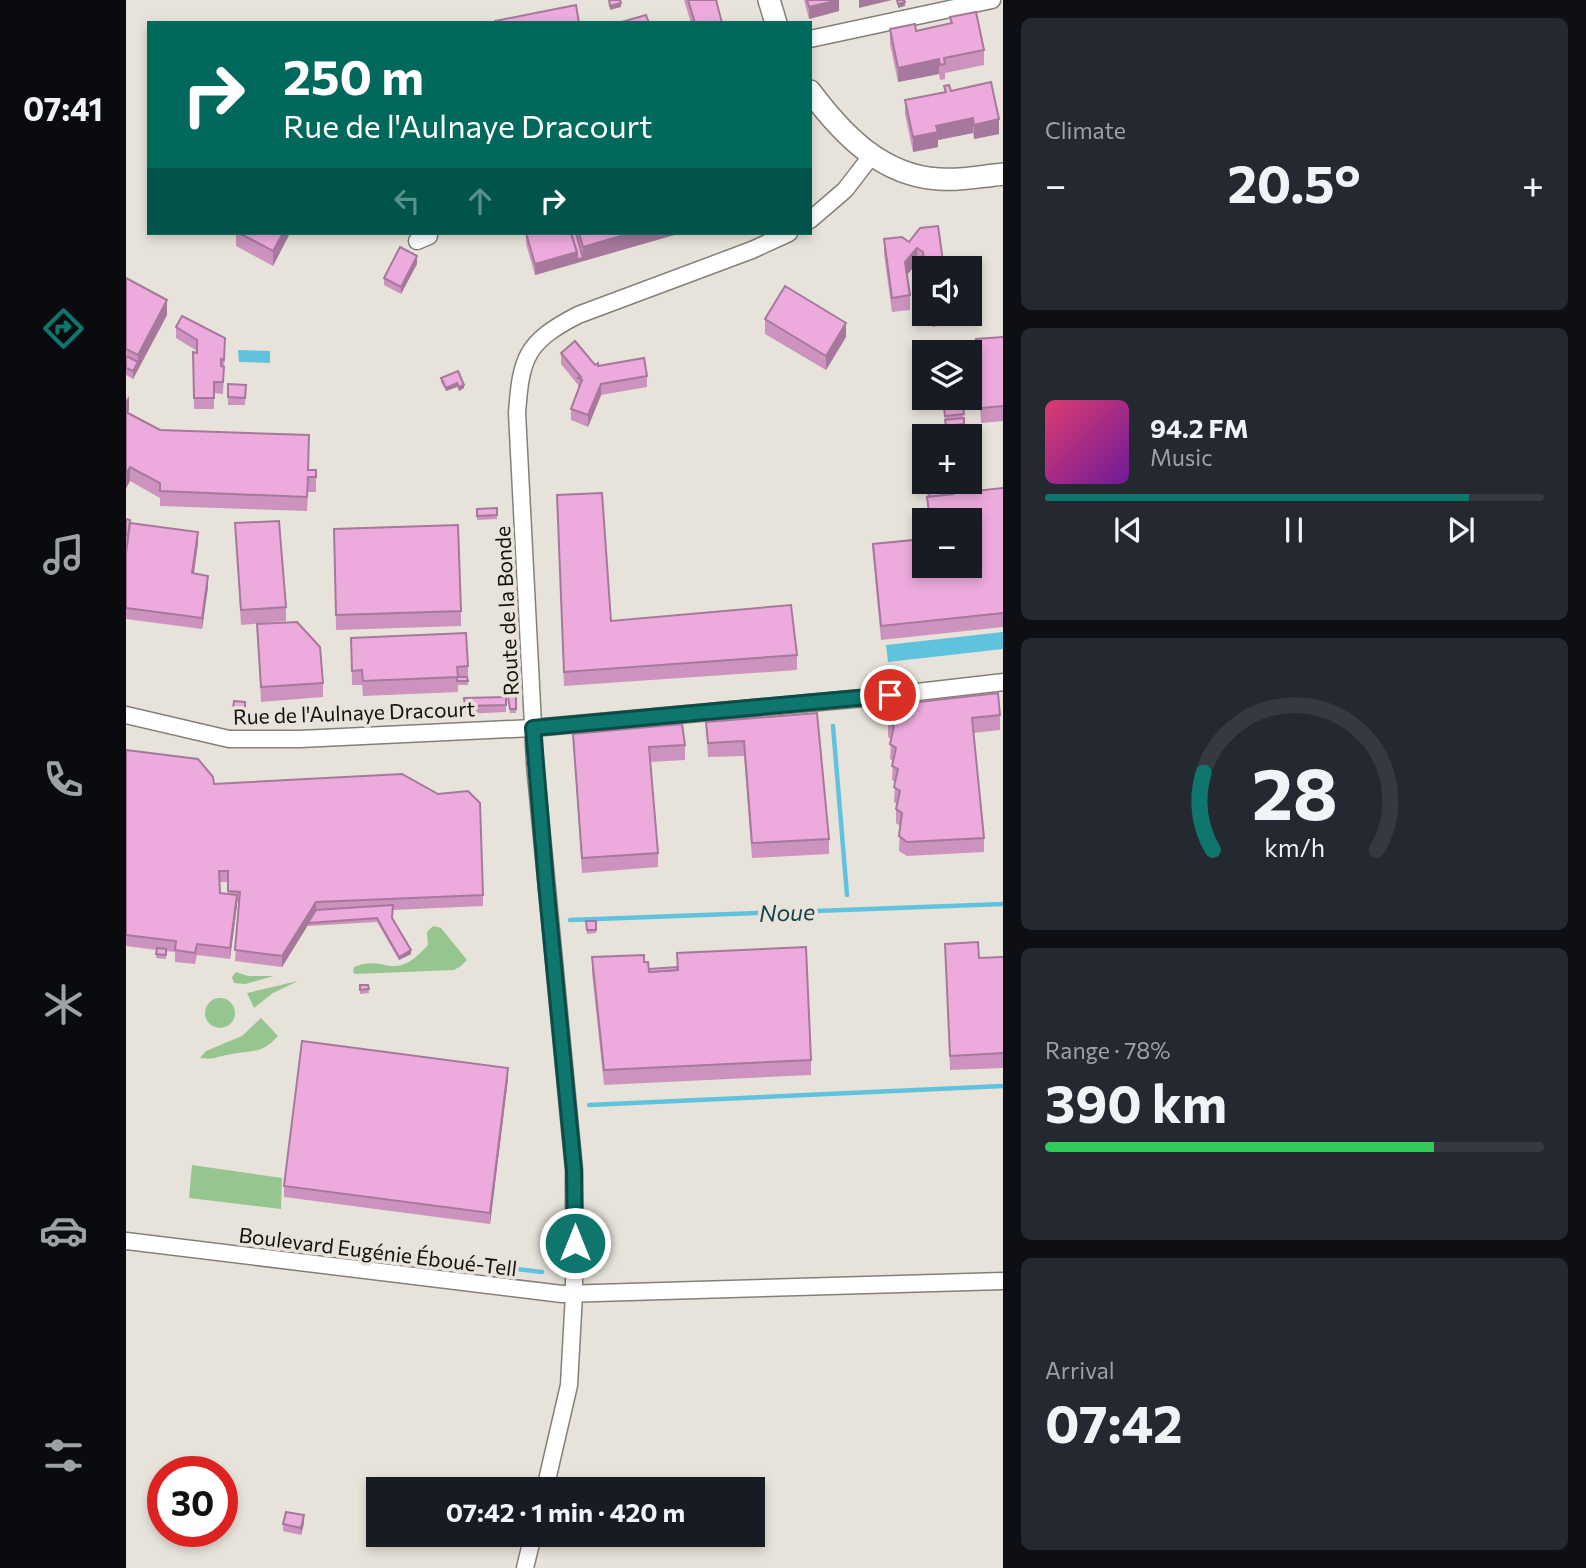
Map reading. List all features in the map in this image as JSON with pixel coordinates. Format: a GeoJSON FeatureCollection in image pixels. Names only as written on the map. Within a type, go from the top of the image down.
{"type":"FeatureCollection","features":[{"type":"Feature","properties":{"kind":"street"},"geometry":{"type":"LineString","coordinates":[[769,0],[775,21]]}},
{"type":"Feature","properties":{"kind":"street"},"geometry":{"type":"LineString","coordinates":[[812,39],[992,0]]}},
{"type":"Feature","properties":{"kind":"street"},"geometry":{"type":"LineString","coordinates":[[812,93],[845,132],[889,167],[912,176],[928,178],[962,179],[1003,174]]}},
{"type":"Feature","properties":{"kind":"street"},"geometry":{"type":"LineString","coordinates":[[812,218],[845,190],[872,155]]}},
{"type":"Feature","properties":{"kind":"street","name":"Route de la Bonde"},"geometry":{"type":"LineString","coordinates":[[548,1477],[569,1385],[574,1294],[574,1170],[533,728],[517,414],[522,368],[540,340],[567,320],[785,235]]}},
{"type":"Feature","properties":{"kind":"street","name":"Rue de l'Aulnaye Dracourt"},"geometry":{"type":"LineString","coordinates":[[126,715],[229,739],[300,739],[533,728],[865,698],[1003,682]]}},
{"type":"Feature","properties":{"kind":"street","name":"Boulevard Eugénie Éboué-Tell"},"geometry":{"type":"LineString","coordinates":[[126,1241],[351,1267],[539,1293],[1003,1281]]}},
{"type":"Feature","properties":{"kind":"street"},"geometry":{"type":"LineString","coordinates":[[525,1568],[530,1547]]}},
{"type":"Feature","properties":{"kind":"green space"},"geometry":{"type":"Polygon","coordinates":[[[433,926],[441,928],[467,960],[461,966],[454,970],[353,972],[354,967],[365,964],[398,966],[406,963],[428,945],[427,932],[433,926]]]}},
{"type":"Feature","properties":{"kind":"green space"},"geometry":{"type":"Polygon","coordinates":[[[236,972],[248,976],[274,976],[245,984],[234,983],[232,977],[236,972]]]}},
{"type":"Feature","properties":{"kind":"green space"},"geometry":{"type":"Polygon","coordinates":[[[298,981],[273,993],[254,1008],[247,993],[298,981]]]}},
{"type":"Feature","properties":{"kind":"green space"},"geometry":{"type":"Polygon","coordinates":[[[220,998],[231,1002],[235,1013],[231,1024],[220,1028],[209,1024],[205,1013],[209,1002],[220,998]]]}},
{"type":"Feature","properties":{"kind":"green space"},"geometry":{"type":"Polygon","coordinates":[[[261,1018],[278,1036],[266,1047],[208,1059],[200,1058],[206,1051],[242,1036],[261,1018]]]}},
{"type":"Feature","properties":{"kind":"green space"},"geometry":{"type":"Polygon","coordinates":[[[192,1165],[282,1178],[281,1209],[189,1198],[192,1165]]]}},
{"type":"Feature","properties":{"kind":"water"},"geometry":{"type":"Polygon","coordinates":[[[238,350],[270,351],[270,363],[239,362],[238,350]]]}},
{"type":"Feature","properties":{"kind":"water"},"geometry":{"type":"Polygon","coordinates":[[[1003,632],[1003,649],[888,662],[886,645],[1003,632]]]}},
{"type":"Feature","properties":{"kind":"building"},"geometry":{"type":"Polygon","coordinates":[[[609,0],[620,0],[621,3],[610,6],[609,0]]]}},
{"type":"Feature","properties":{"kind":"building"},"geometry":{"type":"Polygon","coordinates":[[[688,0],[716,0],[721,21],[694,21],[688,0]]]}},
{"type":"Feature","properties":{"kind":"building"},"geometry":{"type":"Polygon","coordinates":[[[807,0],[839,0],[809,7],[807,0]]]}},
{"type":"Feature","properties":{"kind":"building"},"geometry":{"type":"Polygon","coordinates":[[[576,5],[579,21],[495,21],[576,5]]]}},
{"type":"Feature","properties":{"kind":"building"},"geometry":{"type":"Polygon","coordinates":[[[976,12],[984,50],[944,58],[945,64],[940,65],[939,59],[898,68],[890,29],[915,24],[916,31],[952,23],[950,17],[976,12]]]}},
{"type":"Feature","properties":{"kind":"building"},"geometry":{"type":"Polygon","coordinates":[[[646,15],[648,21],[625,21],[646,15]]]}},
{"type":"Feature","properties":{"kind":"building"},"geometry":{"type":"Polygon","coordinates":[[[991,82],[999,119],[974,125],[973,118],[936,126],[938,132],[913,137],[905,100],[946,92],[944,86],[949,85],[951,91],[991,82]]]}},
{"type":"Feature","properties":{"kind":"building"},"geometry":{"type":"Polygon","coordinates":[[[938,226],[942,256],[924,256],[923,252],[917,248],[905,262],[910,295],[892,298],[884,239],[902,237],[909,242],[920,228],[938,226]]]}},
{"type":"Feature","properties":{"kind":"building"},"geometry":{"type":"Polygon","coordinates":[[[243,235],[282,235],[273,251],[243,235]]]}},
{"type":"Feature","properties":{"kind":"building"},"geometry":{"type":"Polygon","coordinates":[[[527,235],[572,235],[577,252],[535,264],[527,235]]]}},
{"type":"Feature","properties":{"kind":"building"},"geometry":{"type":"Polygon","coordinates":[[[572,235],[577,235],[583,258],[577,259],[572,235]]]}},
{"type":"Feature","properties":{"kind":"building"},"geometry":{"type":"Polygon","coordinates":[[[580,235],[624,235],[583,247],[580,235]]]}},
{"type":"Feature","properties":{"kind":"building"},"geometry":{"type":"Polygon","coordinates":[[[400,247],[417,256],[401,287],[384,278],[400,247]]]}},
{"type":"Feature","properties":{"kind":"building"},"geometry":{"type":"Polygon","coordinates":[[[126,278],[167,300],[138,355],[126,349],[126,278]]]}},
{"type":"Feature","properties":{"kind":"building"},"geometry":{"type":"Polygon","coordinates":[[[785,286],[846,323],[826,356],[765,319],[785,286]]]}},
{"type":"Feature","properties":{"kind":"building"},"geometry":{"type":"Polygon","coordinates":[[[182,316],[225,338],[224,360],[221,359],[221,366],[224,367],[223,382],[214,382],[214,398],[194,398],[193,352],[197,353],[197,340],[176,327],[182,316]]]}},
{"type":"Feature","properties":{"kind":"building"},"geometry":{"type":"Polygon","coordinates":[[[1003,337],[1003,406],[982,408],[982,340],[976,340],[1003,337]]]}},
{"type":"Feature","properties":{"kind":"building"},"geometry":{"type":"Polygon","coordinates":[[[575,341],[598,366],[644,358],[647,376],[601,384],[588,415],[571,409],[582,380],[561,353],[575,341]]]}},
{"type":"Feature","properties":{"kind":"building"},"geometry":{"type":"Polygon","coordinates":[[[126,356],[138,362],[133,371],[126,368],[126,356]]]}},
{"type":"Feature","properties":{"kind":"building"},"geometry":{"type":"Polygon","coordinates":[[[458,371],[464,385],[459,387],[457,383],[446,388],[441,378],[458,371]]]}},
{"type":"Feature","properties":{"kind":"building"},"geometry":{"type":"Polygon","coordinates":[[[228,384],[246,385],[245,398],[228,397],[228,384]]]}},
{"type":"Feature","properties":{"kind":"building"},"geometry":{"type":"Polygon","coordinates":[[[944,410],[964,410],[964,414],[945,416],[944,410]]]}},
{"type":"Feature","properties":{"kind":"building"},"geometry":{"type":"Polygon","coordinates":[[[126,412],[160,430],[309,435],[308,470],[316,470],[316,477],[308,477],[307,497],[160,491],[160,483],[130,467],[126,474],[126,412]]]}},
{"type":"Feature","properties":{"kind":"building"},"geometry":{"type":"Polygon","coordinates":[[[964,418],[964,424],[946,424],[945,420],[964,418]]]}},
{"type":"Feature","properties":{"kind":"building"},"geometry":{"type":"Polygon","coordinates":[[[1003,488],[1003,613],[881,626],[873,544],[912,540],[912,578],[982,578],[982,508],[928,508],[927,497],[982,494],[982,490],[1003,488]]]}},
{"type":"Feature","properties":{"kind":"building"},"geometry":{"type":"Polygon","coordinates":[[[602,493],[611,621],[791,605],[797,655],[564,672],[557,495],[602,493]]]}},
{"type":"Feature","properties":{"kind":"building"},"geometry":{"type":"Polygon","coordinates":[[[928,494],[948,494],[948,495],[931,497],[928,494]]]}},
{"type":"Feature","properties":{"kind":"building"},"geometry":{"type":"Polygon","coordinates":[[[497,508],[497,515],[477,516],[477,509],[497,508]]]}},
{"type":"Feature","properties":{"kind":"building"},"geometry":{"type":"Polygon","coordinates":[[[126,519],[130,520],[128,536],[126,535],[126,519]]]}},
{"type":"Feature","properties":{"kind":"building"},"geometry":{"type":"Polygon","coordinates":[[[279,521],[286,607],[241,610],[235,523],[279,521]]]}},
{"type":"Feature","properties":{"kind":"building"},"geometry":{"type":"Polygon","coordinates":[[[130,523],[198,532],[192,573],[208,576],[202,618],[126,608],[126,553],[130,523]]]}},
{"type":"Feature","properties":{"kind":"building"},"geometry":{"type":"Polygon","coordinates":[[[458,525],[461,611],[336,615],[334,529],[458,525]]]}},
{"type":"Feature","properties":{"kind":"building"},"geometry":{"type":"Polygon","coordinates":[[[297,622],[320,647],[323,683],[261,687],[257,624],[297,622]]]}},
{"type":"Feature","properties":{"kind":"building"},"geometry":{"type":"Polygon","coordinates":[[[466,633],[468,666],[457,667],[458,677],[363,681],[362,670],[352,671],[351,638],[466,633]]]}},
{"type":"Feature","properties":{"kind":"building"},"geometry":{"type":"Polygon","coordinates":[[[457,677],[467,677],[468,681],[457,681],[457,677]]]}},
{"type":"Feature","properties":{"kind":"building"},"geometry":{"type":"Polygon","coordinates":[[[507,691],[516,691],[516,709],[510,709],[507,691]]]}},
{"type":"Feature","properties":{"kind":"building"},"geometry":{"type":"Polygon","coordinates":[[[998,693],[1000,715],[972,718],[984,838],[907,842],[899,836],[902,813],[896,809],[900,791],[894,787],[898,769],[892,766],[896,748],[890,744],[894,726],[888,722],[892,705],[998,693]]]}},
{"type":"Feature","properties":{"kind":"building"},"geometry":{"type":"Polygon","coordinates":[[[506,697],[506,705],[465,706],[464,698],[506,697]]]}},
{"type":"Feature","properties":{"kind":"building"},"geometry":{"type":"Polygon","coordinates":[[[234,701],[245,702],[245,709],[233,708],[234,701]]]}},
{"type":"Feature","properties":{"kind":"building"},"geometry":{"type":"Polygon","coordinates":[[[817,713],[829,839],[752,843],[744,741],[708,743],[706,722],[817,713]]]}},
{"type":"Feature","properties":{"kind":"building"},"geometry":{"type":"Polygon","coordinates":[[[682,724],[685,745],[649,747],[658,853],[582,858],[573,734],[682,724]]]}},
{"type":"Feature","properties":{"kind":"building"},"geometry":{"type":"Polygon","coordinates":[[[126,750],[198,759],[213,777],[214,784],[402,774],[438,794],[468,791],[480,803],[483,895],[316,902],[282,956],[235,950],[240,892],[228,891],[228,871],[219,871],[220,893],[237,895],[230,948],[197,944],[195,953],[175,950],[176,941],[126,935],[126,750]]]}},
{"type":"Feature","properties":{"kind":"building"},"geometry":{"type":"Polygon","coordinates":[[[393,905],[392,918],[411,950],[399,957],[377,918],[308,923],[316,910],[393,905]]]}},
{"type":"Feature","properties":{"kind":"building"},"geometry":{"type":"Polygon","coordinates":[[[586,921],[596,921],[596,930],[587,930],[586,921]]]}},
{"type":"Feature","properties":{"kind":"building"},"geometry":{"type":"Polygon","coordinates":[[[978,942],[979,958],[1003,957],[1003,1053],[950,1056],[945,944],[978,942]]]}},
{"type":"Feature","properties":{"kind":"building"},"geometry":{"type":"Polygon","coordinates":[[[806,947],[811,1060],[604,1070],[592,957],[644,955],[649,972],[678,970],[677,953],[806,947]]]}},
{"type":"Feature","properties":{"kind":"building"},"geometry":{"type":"Polygon","coordinates":[[[157,948],[166,949],[166,955],[156,954],[157,948]]]}},
{"type":"Feature","properties":{"kind":"building"},"geometry":{"type":"Polygon","coordinates":[[[677,967],[677,970],[649,972],[649,969],[677,967]]]}},
{"type":"Feature","properties":{"kind":"building"},"geometry":{"type":"Polygon","coordinates":[[[360,985],[368,985],[369,989],[360,990],[360,985]]]}},
{"type":"Feature","properties":{"kind":"building"},"geometry":{"type":"Polygon","coordinates":[[[302,1041],[508,1068],[490,1213],[284,1186],[302,1041]]]}},
{"type":"Feature","properties":{"kind":"building"},"geometry":{"type":"Polygon","coordinates":[[[286,1512],[304,1515],[301,1528],[283,1524],[286,1512]]]}},
{"type":"Feature","properties":{"kind":"waterway","name":"Noue"},"geometry":{"type":"LineString","coordinates":[[833,726],[847,895]]}},
{"type":"Feature","properties":{"kind":"waterway","name":"Noue"},"geometry":{"type":"LineString","coordinates":[[570,920],[1003,904]]}},
{"type":"Feature","properties":{"kind":"waterway","name":"Noue"},"geometry":{"type":"LineString","coordinates":[[589,1105],[1003,1086]]}},
{"type":"Feature","properties":{"kind":"waterway","name":"Noue"},"geometry":{"type":"LineString","coordinates":[[364,1251],[542,1272]]}},
{"type":"Feature","properties":{"kind":"route"},"geometry":{"type":"LineString","coordinates":[[575,1243],[574,1170],[569,1107],[533,728],[890,695]]}}]}
